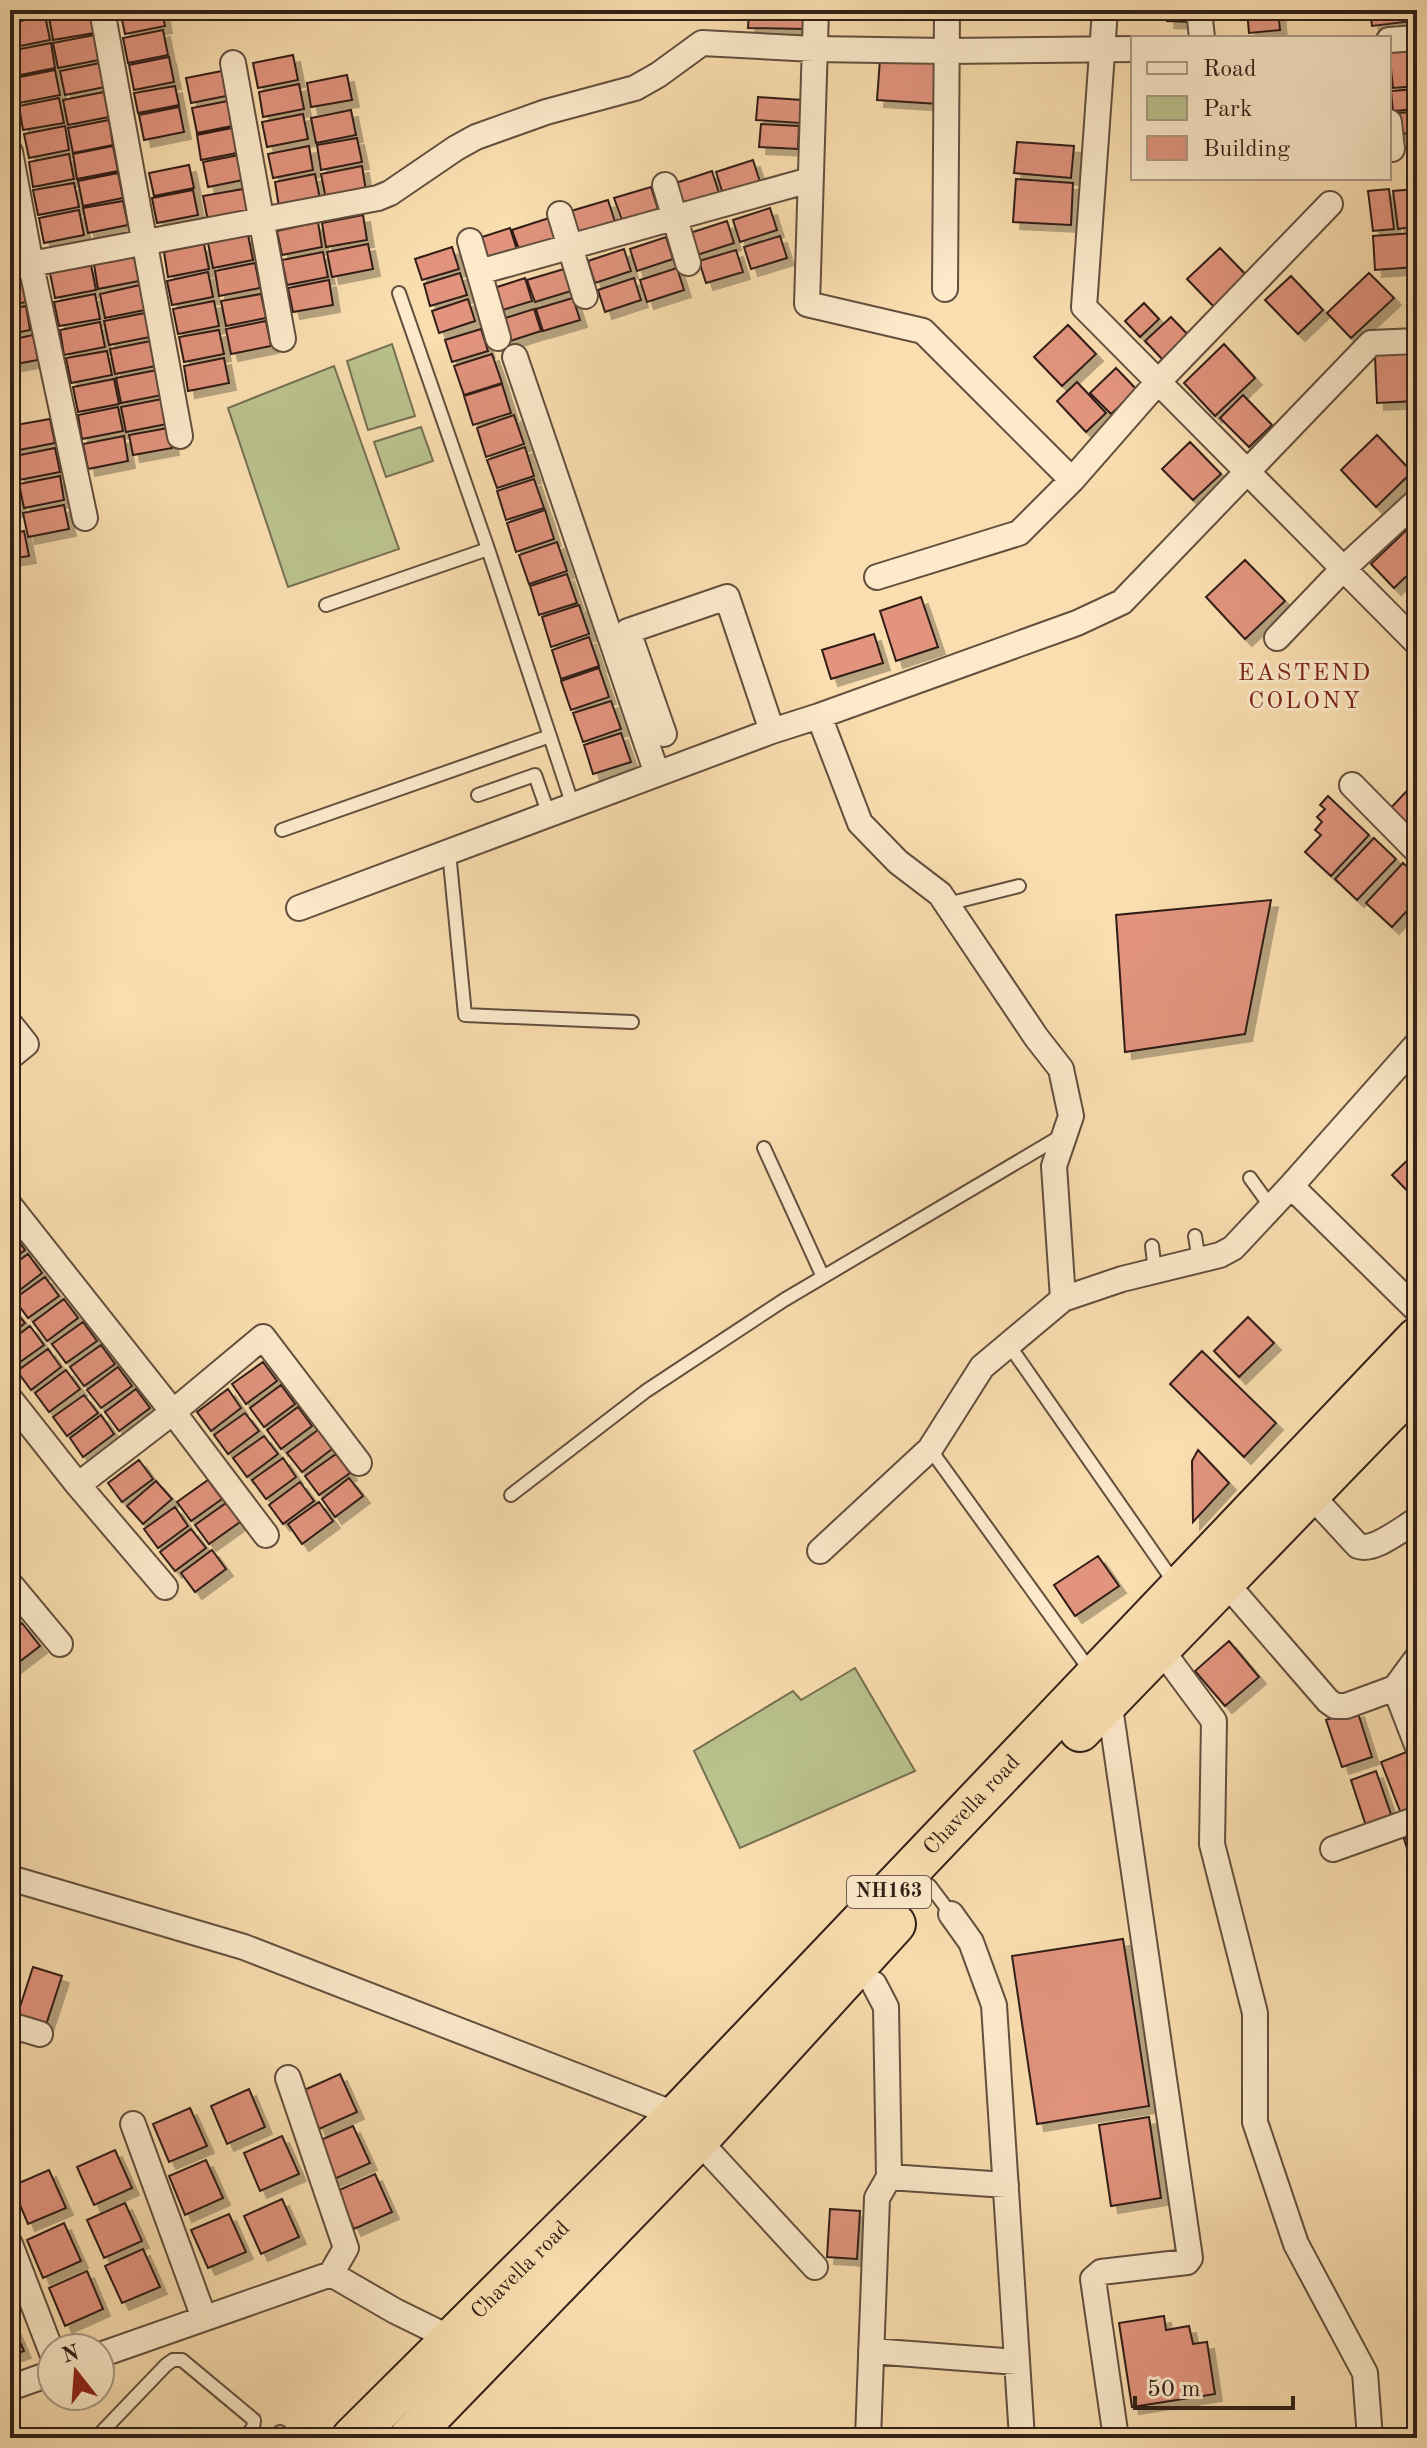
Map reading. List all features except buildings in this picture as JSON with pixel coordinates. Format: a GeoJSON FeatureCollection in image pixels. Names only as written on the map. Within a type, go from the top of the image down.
{"type":"FeatureCollection","features":[{"type":"Feature","properties":{"kind":"highway","name":"Chavella road"},"geometry":{"type":"LineString","coordinates":[[352,2438],[452,2339],[688,2127],[868,1972],[940,1900],[1177,1588],[1417,1338]]}},
{"type":"Feature","properties":{"kind":"highway","name":"Chavella road"},"geometry":{"type":"LineString","coordinates":[[409,2438],[688,2127],[1101,1688],[1160,1648],[1417,1383]]}},
{"type":"Feature","properties":{"kind":"street"},"geometry":{"type":"LineString","coordinates":[[102,10],[180,436]]}},
{"type":"Feature","properties":{"kind":"street"},"geometry":{"type":"LineString","coordinates":[[816,10],[807,304],[923,331],[1072,480]]}},
{"type":"Feature","properties":{"kind":"street"},"geometry":{"type":"LineString","coordinates":[[945,289],[947,10]]}},
{"type":"Feature","properties":{"kind":"street"},"geometry":{"type":"LineString","coordinates":[[1105,10],[1084,307],[1417,643]]}},
{"type":"Feature","properties":{"kind":"street"},"geometry":{"type":"LineString","coordinates":[[1199,10],[1202,36]]}},
{"type":"Feature","properties":{"kind":"street"},"geometry":{"type":"LineString","coordinates":[[1391,40],[1417,38]]}},
{"type":"Feature","properties":{"kind":"street"},"geometry":{"type":"LineString","coordinates":[[20,267],[378,198],[476,137],[546,112],[635,88],[702,43],[946,51],[1131,49]]}},
{"type":"Feature","properties":{"kind":"street"},"geometry":{"type":"LineString","coordinates":[[233,63],[283,339]]}},
{"type":"Feature","properties":{"kind":"street"},"geometry":{"type":"LineString","coordinates":[[1391,140],[1392,149]]}},
{"type":"Feature","properties":{"kind":"street"},"geometry":{"type":"LineString","coordinates":[[10,152],[20,267],[85,518]]}},
{"type":"Feature","properties":{"kind":"street"},"geometry":{"type":"LineString","coordinates":[[479,272],[810,180]]}},
{"type":"Feature","properties":{"kind":"street"},"geometry":{"type":"LineString","coordinates":[[665,185],[688,263]]}},
{"type":"Feature","properties":{"kind":"street"},"geometry":{"type":"LineString","coordinates":[[877,577],[1019,533],[1072,480],[1157,383],[1330,204]]}},
{"type":"Feature","properties":{"kind":"street"},"geometry":{"type":"LineString","coordinates":[[560,214],[585,296]]}},
{"type":"Feature","properties":{"kind":"street"},"geometry":{"type":"LineString","coordinates":[[470,241],[498,338]]}},
{"type":"Feature","properties":{"kind":"street"},"geometry":{"type":"LineString","coordinates":[[299,908],[772,731],[1077,623],[1122,602],[1371,343],[1417,341]]}},
{"type":"Feature","properties":{"kind":"street"},"geometry":{"type":"LineString","coordinates":[[515,357],[657,774]]}},
{"type":"Feature","properties":{"kind":"street"},"geometry":{"type":"LineString","coordinates":[[1277,638],[1343,569],[1417,501]]}},
{"type":"Feature","properties":{"kind":"street"},"geometry":{"type":"LineString","coordinates":[[664,734],[628,631],[727,597],[772,731]]}},
{"type":"Feature","properties":{"kind":"street"},"geometry":{"type":"LineString","coordinates":[[819,716],[860,823],[898,862],[940,894],[1061,1069],[1071,1116],[1054,1166],[1063,1299]]}},
{"type":"Feature","properties":{"kind":"street"},"geometry":{"type":"LineString","coordinates":[[1352,785],[1417,851]]}},
{"type":"Feature","properties":{"kind":"street"},"geometry":{"type":"LineString","coordinates":[[10,1024],[26,1044],[10,1057]]}},
{"type":"Feature","properties":{"kind":"street"},"geometry":{"type":"LineString","coordinates":[[820,1551],[930,1449],[982,1367],[1063,1299],[1122,1279],[1220,1255],[1233,1248],[1417,1044]]}},
{"type":"Feature","properties":{"kind":"street"},"geometry":{"type":"LineString","coordinates":[[1291,1186],[1417,1310]]}},
{"type":"Feature","properties":{"kind":"street"},"geometry":{"type":"LineString","coordinates":[[10,1206],[266,1535]]}},
{"type":"Feature","properties":{"kind":"street"},"geometry":{"type":"LineString","coordinates":[[78,1485],[263,1337],[359,1463]]}},
{"type":"Feature","properties":{"kind":"street"},"geometry":{"type":"LineString","coordinates":[[10,1399],[165,1587]]}},
{"type":"Feature","properties":{"kind":"street"},"geometry":{"type":"LineString","coordinates":[[1310,1494],[1364,1549],[1417,1520]]}},
{"type":"Feature","properties":{"kind":"street"},"geometry":{"type":"LineString","coordinates":[[1225,1582],[1335,1706],[1346,1706],[1395,1688],[1417,1658]]}},
{"type":"Feature","properties":{"kind":"street"},"geometry":{"type":"LineString","coordinates":[[10,1584],[60,1644]]}},
{"type":"Feature","properties":{"kind":"street"},"geometry":{"type":"LineString","coordinates":[[1160,1648],[1214,1721],[1212,1844],[1255,2013],[1255,2122],[1296,2244],[1365,2373],[1370,2438]]}},
{"type":"Feature","properties":{"kind":"street"},"geometry":{"type":"LineString","coordinates":[[1101,1688],[1190,2258],[1187,2262],[1101,2272],[1093,2279],[1116,2438]]}},
{"type":"Feature","properties":{"kind":"street"},"geometry":{"type":"LineString","coordinates":[[1395,1688],[1417,1745]]}},
{"type":"Feature","properties":{"kind":"street"},"geometry":{"type":"LineString","coordinates":[[1333,1849],[1417,1819]]}},
{"type":"Feature","properties":{"kind":"street"},"geometry":{"type":"LineString","coordinates":[[10,1878],[244,1947],[688,2127],[815,2267]]}},
{"type":"Feature","properties":{"kind":"street"},"geometry":{"type":"LineString","coordinates":[[940,1900],[971,1942],[994,2005],[1022,2438]]}},
{"type":"Feature","properties":{"kind":"street"},"geometry":{"type":"LineString","coordinates":[[868,1972],[886,2007],[889,2177],[877,2198],[868,2438]]}},
{"type":"Feature","properties":{"kind":"street"},"geometry":{"type":"LineString","coordinates":[[10,2025],[40,2034]]}},
{"type":"Feature","properties":{"kind":"street"},"geometry":{"type":"LineString","coordinates":[[116,2349],[331,2274],[346,2248],[288,2078]]}},
{"type":"Feature","properties":{"kind":"street"},"geometry":{"type":"LineString","coordinates":[[133,2124],[204,2318]]}},
{"type":"Feature","properties":{"kind":"street"},"geometry":{"type":"LineString","coordinates":[[889,2177],[1006,2185]]}},
{"type":"Feature","properties":{"kind":"street"},"geometry":{"type":"LineString","coordinates":[[10,2244],[44,2332]]}},
{"type":"Feature","properties":{"kind":"street"},"geometry":{"type":"LineString","coordinates":[[331,2274],[452,2339]]}},
{"type":"Feature","properties":{"kind":"street"},"geometry":{"type":"LineString","coordinates":[[871,2351],[1017,2362]]}},
{"type":"Feature","properties":{"kind":"street"},"geometry":{"type":"LineString","coordinates":[[10,2388],[36,2379]]}},
{"type":"Feature","properties":{"kind":"lane"},"geometry":{"type":"LineString","coordinates":[[399,293],[573,806]]}},
{"type":"Feature","properties":{"kind":"lane"},"geometry":{"type":"LineString","coordinates":[[326,605],[488,549]]}},
{"type":"Feature","properties":{"kind":"lane"},"geometry":{"type":"LineString","coordinates":[[282,830],[550,736]]}},
{"type":"Feature","properties":{"kind":"lane"},"geometry":{"type":"LineString","coordinates":[[478,795],[535,775],[549,815]]}},
{"type":"Feature","properties":{"kind":"lane"},"geometry":{"type":"LineString","coordinates":[[449,852],[465,1015],[632,1022]]}},
{"type":"Feature","properties":{"kind":"lane"},"geometry":{"type":"LineString","coordinates":[[947,904],[1019,886]]}},
{"type":"Feature","properties":{"kind":"lane"},"geometry":{"type":"LineString","coordinates":[[511,1495],[646,1391],[784,1300],[1065,1133]]}},
{"type":"Feature","properties":{"kind":"lane"},"geometry":{"type":"LineString","coordinates":[[764,1148],[823,1277]]}},
{"type":"Feature","properties":{"kind":"lane"},"geometry":{"type":"LineString","coordinates":[[1250,1178],[1271,1207]]}},
{"type":"Feature","properties":{"kind":"lane"},"geometry":{"type":"LineString","coordinates":[[1195,1236],[1199,1261]]}},
{"type":"Feature","properties":{"kind":"lane"},"geometry":{"type":"LineString","coordinates":[[1152,1246],[1155,1271]]}},
{"type":"Feature","properties":{"kind":"lane"},"geometry":{"type":"LineString","coordinates":[[1009,1345],[1177,1588]]}},
{"type":"Feature","properties":{"kind":"lane"},"geometry":{"type":"LineString","coordinates":[[930,1449],[1101,1688]]}},
{"type":"Feature","properties":{"kind":"lane"},"geometry":{"type":"LineString","coordinates":[[96,2438],[166,2365],[177,2360],[182,2360],[254,2420],[253,2428],[244,2438]]}},
{"type":"Feature","properties":{"kind":"green space"},"geometry":{"type":"Polygon","coordinates":[[[392,344],[415,416],[368,430],[347,361],[392,344]]]}},
{"type":"Feature","properties":{"kind":"green space"},"geometry":{"type":"Polygon","coordinates":[[[334,366],[399,549],[288,587],[228,408],[334,366]]]}},
{"type":"Feature","properties":{"kind":"green space"},"geometry":{"type":"Polygon","coordinates":[[[421,427],[433,461],[386,477],[374,442],[421,427]]]}},
{"type":"Feature","properties":{"kind":"green space"},"geometry":{"type":"Polygon","coordinates":[[[855,1668],[915,1771],[740,1848],[694,1751],[793,1691],[801,1700],[855,1668]]]}},
{"type":"Feature","properties":{"kind":"district","name":"EASTEND COLONY"},"geometry":{"type":"Point","coordinates":[1305,688]}}]}
